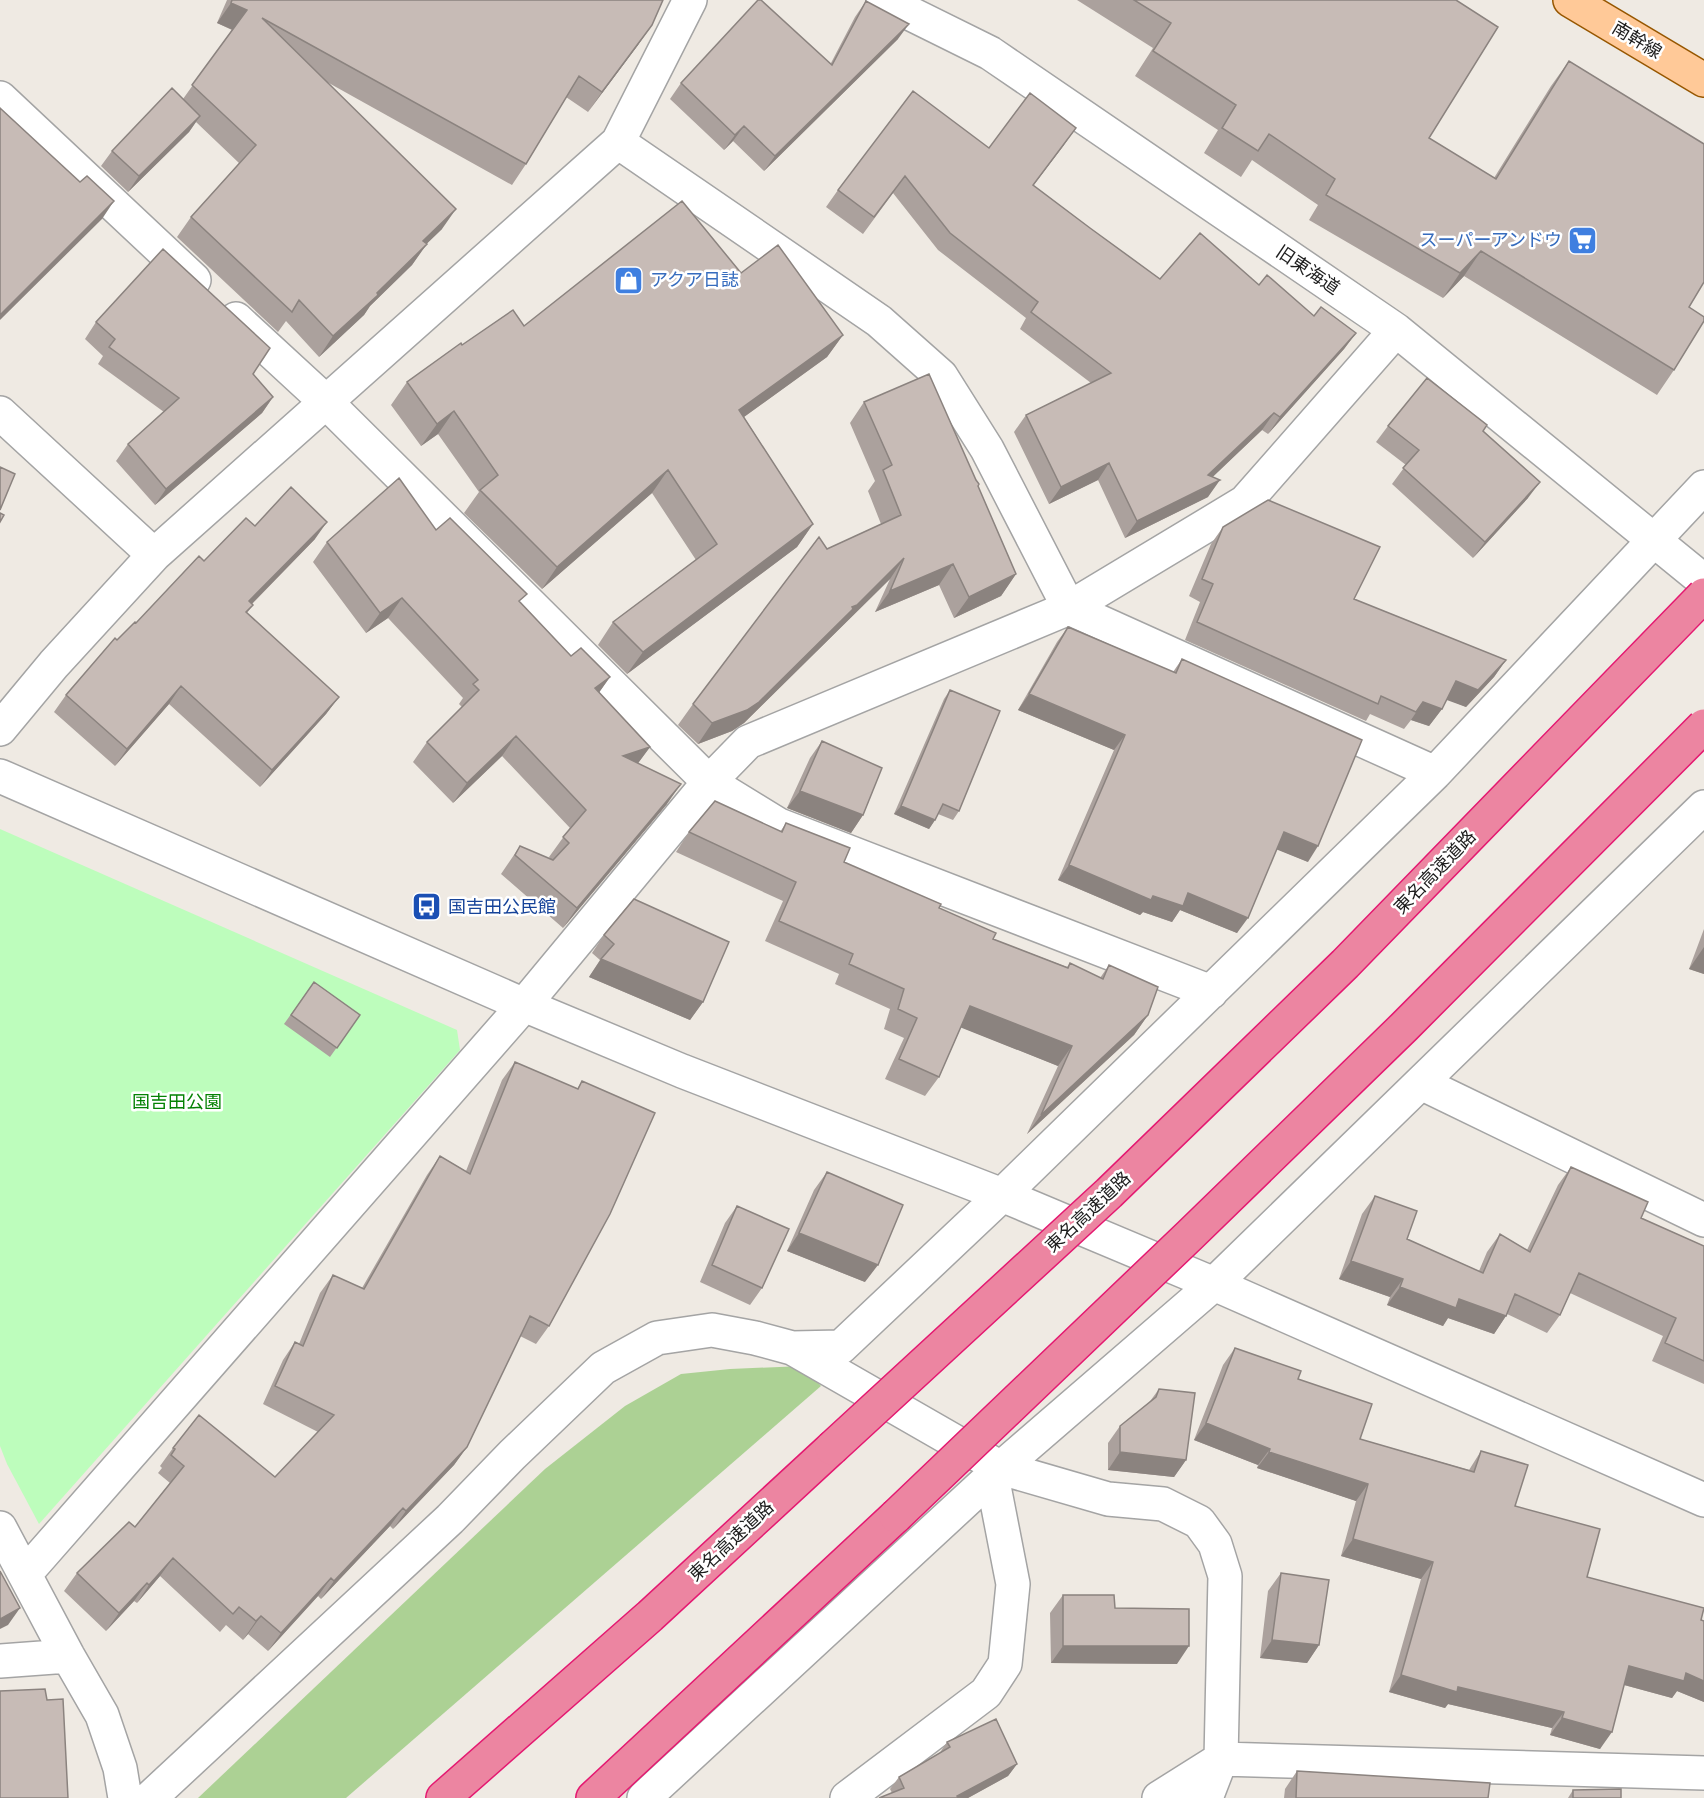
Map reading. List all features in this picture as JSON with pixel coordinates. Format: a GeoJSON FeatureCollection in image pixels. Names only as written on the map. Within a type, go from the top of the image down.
{"type":"FeatureCollection","features":[{"type":"Feature","properties":{"kind":"highway","name":"東名高速道路"},"geometry":{"type":"LineString","coordinates":[[443,1798],[650,1616],[1109,1193],[1345,964],[1704,595]]}},
{"type":"Feature","properties":{"kind":"highway"},"geometry":{"type":"LineString","coordinates":[[593,1798],[896,1516],[1182,1244],[1396,1036],[1704,726]]}},
{"type":"Feature","properties":{"kind":"main road","name":"南幹線"},"geometry":{"type":"LineString","coordinates":[[1570,0],[1704,80]]}},
{"type":"Feature","properties":{"kind":"street"},"geometry":{"type":"LineString","coordinates":[[0,729],[54,664],[154,555],[618,142],[690,0]]}},
{"type":"Feature","properties":{"kind":"street","name":"旧東海道"},"geometry":{"type":"LineString","coordinates":[[883,0],[990,53],[1396,330],[1704,581]]}},
{"type":"Feature","properties":{"kind":"street"},"geometry":{"type":"LineString","coordinates":[[0,98],[325,401],[709,782],[779,825],[1211,992]]}},
{"type":"Feature","properties":{"kind":"street"},"geometry":{"type":"LineString","coordinates":[[618,142],[879,321],[941,376],[987,449],[1069,608],[1435,773]]}},
{"type":"Feature","properties":{"kind":"street"},"geometry":{"type":"LineString","coordinates":[[25,1574],[524,1005],[709,782],[748,742],[1069,608],[1245,502],[1396,330]]}},
{"type":"Feature","properties":{"kind":"street"},"geometry":{"type":"LineString","coordinates":[[0,412],[154,555]]}},
{"type":"Feature","properties":{"kind":"street"},"geometry":{"type":"LineString","coordinates":[[792,1348],[841,1347],[1002,1195],[1435,773],[1704,487]]}},
{"type":"Feature","properties":{"kind":"street"},"geometry":{"type":"LineString","coordinates":[[0,776],[524,1005],[682,1071],[1002,1195],[1214,1284],[1704,1500]]}},
{"type":"Feature","properties":{"kind":"street"},"geometry":{"type":"LineString","coordinates":[[644,1798],[996,1472],[1214,1284],[1704,807]]}},
{"type":"Feature","properties":{"kind":"street"},"geometry":{"type":"LineString","coordinates":[[1421,1083],[1704,1220]]}},
{"type":"Feature","properties":{"kind":"street"},"geometry":{"type":"LineString","coordinates":[[150,1798],[450,1520],[512,1455],[603,1368],[657,1338],[712,1330],[792,1348],[996,1472],[1108,1499],[1163,1504],[1199,1522],[1215,1544],[1225,1576],[1221,1759],[1206,1798]]}},
{"type":"Feature","properties":{"kind":"street"},"geometry":{"type":"LineString","coordinates":[[847,1798],[986,1693],[1005,1664],[1013,1584],[996,1472]]}},
{"type":"Feature","properties":{"kind":"street"},"geometry":{"type":"LineString","coordinates":[[0,1528],[102,1715],[120,1768],[124,1798]]}},
{"type":"Feature","properties":{"kind":"street"},"geometry":{"type":"LineString","coordinates":[[0,1661],[68,1656]]}},
{"type":"Feature","properties":{"kind":"street"},"geometry":{"type":"LineString","coordinates":[[1159,1798],[1221,1759],[1704,1773]]}},
{"type":"Feature","properties":{"kind":"green space","name":"国吉田公園"},"geometry":{"type":"Polygon","coordinates":[[[0,829],[457,1030],[460,1050],[39,1524],[0,1446],[0,829]]]}},
{"type":"Feature","properties":{"kind":"green space"},"geometry":{"type":"Polygon","coordinates":[[[803,1366],[821,1386],[346,1798],[198,1798],[545,1469],[625,1406],[681,1374],[803,1366]]]}},
{"type":"Feature","properties":{"kind":"building"},"geometry":{"type":"Polygon","coordinates":[[[232,0],[663,0],[652,25],[602,92],[579,76],[526,164],[262,18],[456,209],[423,241],[427,244],[377,293],[378,295],[333,336],[299,300],[292,312],[191,217],[256,145],[192,85],[247,10],[231,3],[232,0]]]}},
{"type":"Feature","properties":{"kind":"building"},"geometry":{"type":"Polygon","coordinates":[[[758,0],[761,0],[832,65],[866,1],[909,24],[775,156],[744,126],[735,135],[681,83],[758,0]]]}},
{"type":"Feature","properties":{"kind":"building"},"geometry":{"type":"Polygon","coordinates":[[[1134,0],[1456,0],[1498,27],[1429,138],[1496,179],[1569,61],[1704,144],[1704,282],[1689,307],[1704,317],[1704,321],[1674,370],[1481,251],[1460,273],[1326,195],[1335,179],[1269,134],[1258,151],[1222,128],[1236,105],[1153,51],[1171,23],[1134,0]]]}},
{"type":"Feature","properties":{"kind":"building"},"geometry":{"type":"Polygon","coordinates":[[[172,88],[200,116],[139,176],[112,151],[172,88]]]}},
{"type":"Feature","properties":{"kind":"building"},"geometry":{"type":"Polygon","coordinates":[[[913,91],[989,148],[1030,93],[1076,128],[1033,185],[1090,228],[1160,279],[1200,233],[1259,285],[1267,275],[1314,316],[1321,307],[1356,333],[1280,417],[1274,413],[1208,475],[1220,480],[1137,521],[1109,463],[1061,487],[1026,415],[1111,373],[1031,312],[1038,302],[950,233],[905,176],[874,217],[838,190],[913,91]]]}},
{"type":"Feature","properties":{"kind":"building"},"geometry":{"type":"Polygon","coordinates":[[[0,108],[80,182],[87,176],[114,201],[0,315],[0,108]]]}},
{"type":"Feature","properties":{"kind":"building"},"geometry":{"type":"Polygon","coordinates":[[[682,201],[741,273],[778,245],[843,335],[739,410],[813,524],[643,652],[613,622],[717,544],[668,470],[557,567],[480,490],[498,475],[454,411],[437,424],[407,382],[461,343],[462,345],[513,310],[524,326],[682,201]]]}},
{"type":"Feature","properties":{"kind":"building"},"geometry":{"type":"Polygon","coordinates":[[[163,249],[270,348],[253,374],[273,397],[166,489],[128,444],[179,398],[109,347],[115,339],[96,322],[163,249]]]}},
{"type":"Feature","properties":{"kind":"building"},"geometry":{"type":"Polygon","coordinates":[[[929,374],[979,484],[1016,574],[969,597],[953,564],[890,591],[904,558],[857,605],[852,607],[853,609],[759,702],[747,710],[712,723],[693,704],[819,537],[827,549],[901,515],[883,470],[892,465],[864,402],[929,374]]]}},
{"type":"Feature","properties":{"kind":"building"},"geometry":{"type":"Polygon","coordinates":[[[1427,378],[1487,425],[1483,431],[1540,482],[1485,542],[1403,468],[1419,450],[1388,426],[1427,378]]]}},
{"type":"Feature","properties":{"kind":"building"},"geometry":{"type":"Polygon","coordinates":[[[0,467],[15,474],[0,510],[0,467]]]}},
{"type":"Feature","properties":{"kind":"building"},"geometry":{"type":"Polygon","coordinates":[[[399,478],[436,530],[450,518],[527,594],[519,601],[571,656],[581,648],[610,677],[595,688],[650,747],[623,756],[681,784],[577,908],[515,855],[520,846],[553,860],[569,843],[563,837],[586,810],[516,736],[467,783],[427,742],[479,690],[473,684],[478,680],[402,598],[380,613],[327,542],[399,478]]]}},
{"type":"Feature","properties":{"kind":"building"},"geometry":{"type":"Polygon","coordinates":[[[291,487],[327,522],[249,601],[253,605],[246,612],[339,697],[272,770],[181,686],[127,749],[66,695],[115,638],[117,640],[136,623],[199,556],[204,561],[246,518],[255,526],[291,487]]]}},
{"type":"Feature","properties":{"kind":"building"},"geometry":{"type":"Polygon","coordinates":[[[1268,500],[1380,547],[1354,599],[1506,660],[1478,690],[1456,681],[1442,709],[1423,702],[1416,712],[1381,696],[1378,704],[1197,622],[1213,584],[1202,579],[1223,527],[1268,500]]]}},
{"type":"Feature","properties":{"kind":"building"},"geometry":{"type":"Polygon","coordinates":[[[1068,627],[1176,673],[1182,659],[1362,740],[1318,846],[1284,832],[1248,918],[1188,893],[1183,906],[1153,896],[1151,900],[1069,865],[1125,735],[1029,694],[1068,627]]]}},
{"type":"Feature","properties":{"kind":"building"},"geometry":{"type":"Polygon","coordinates":[[[950,690],[1000,711],[959,811],[943,804],[935,820],[901,806],[950,690]]]}},
{"type":"Feature","properties":{"kind":"building"},"geometry":{"type":"Polygon","coordinates":[[[822,741],[882,768],[863,815],[800,791],[822,741]]]}},
{"type":"Feature","properties":{"kind":"building"},"geometry":{"type":"Polygon","coordinates":[[[715,801],[782,832],[786,823],[850,848],[844,862],[941,904],[939,908],[996,933],[993,939],[1068,968],[1070,963],[1103,979],[1109,965],[1158,987],[1148,1015],[1041,1115],[1072,1046],[970,1006],[939,1077],[899,1059],[917,1018],[898,1009],[904,989],[849,964],[853,954],[779,921],[796,882],[689,832],[715,801]]]}},
{"type":"Feature","properties":{"kind":"building"},"geometry":{"type":"Polygon","coordinates":[[[634,899],[729,942],[703,1002],[601,959],[614,944],[604,935],[634,899]]]}},
{"type":"Feature","properties":{"kind":"building"},"geometry":{"type":"Polygon","coordinates":[[[314,982],[360,1015],[337,1048],[291,1015],[314,982]]]}},
{"type":"Feature","properties":{"kind":"building"},"geometry":{"type":"Polygon","coordinates":[[[515,1062],[578,1089],[582,1081],[655,1113],[610,1214],[549,1326],[530,1316],[467,1447],[406,1511],[403,1508],[334,1581],[331,1578],[281,1633],[261,1616],[256,1621],[239,1607],[233,1614],[173,1558],[119,1613],[77,1573],[129,1522],[135,1527],[184,1466],[171,1455],[175,1449],[173,1448],[199,1415],[275,1477],[334,1415],[275,1386],[295,1342],[303,1346],[333,1275],[364,1289],[440,1156],[470,1174],[515,1062]]]}},
{"type":"Feature","properties":{"kind":"building"},"geometry":{"type":"Polygon","coordinates":[[[1571,1167],[1648,1202],[1641,1218],[1704,1246],[1704,1361],[1665,1343],[1676,1318],[1579,1273],[1560,1315],[1515,1294],[1506,1316],[1459,1299],[1456,1308],[1400,1287],[1403,1279],[1351,1261],[1375,1196],[1417,1211],[1407,1239],[1483,1273],[1500,1234],[1530,1252],[1571,1167]]]}},
{"type":"Feature","properties":{"kind":"building"},"geometry":{"type":"Polygon","coordinates":[[[827,1172],[903,1205],[878,1265],[799,1233],[827,1172]]]}},
{"type":"Feature","properties":{"kind":"building"},"geometry":{"type":"Polygon","coordinates":[[[737,1206],[789,1229],[762,1288],[712,1265],[737,1206]]]}},
{"type":"Feature","properties":{"kind":"building"},"geometry":{"type":"Polygon","coordinates":[[[1235,1348],[1301,1371],[1298,1379],[1372,1404],[1360,1439],[1474,1472],[1481,1451],[1528,1465],[1515,1506],[1600,1529],[1587,1577],[1704,1608],[1701,1620],[1704,1621],[1704,1681],[1686,1673],[1684,1681],[1629,1666],[1612,1732],[1562,1718],[1564,1712],[1458,1687],[1457,1692],[1401,1675],[1433,1562],[1353,1539],[1368,1484],[1269,1452],[1270,1449],[1206,1423],[1235,1348]]]}},
{"type":"Feature","properties":{"kind":"building"},"geometry":{"type":"Polygon","coordinates":[[[1159,1389],[1195,1393],[1186,1460],[1120,1452],[1120,1426],[1156,1397],[1159,1389]]]}},
{"type":"Feature","properties":{"kind":"building"},"geometry":{"type":"Polygon","coordinates":[[[0,1571],[20,1608],[0,1619],[0,1571]]]}},
{"type":"Feature","properties":{"kind":"building"},"geometry":{"type":"Polygon","coordinates":[[[1281,1573],[1329,1580],[1319,1645],[1272,1640],[1281,1573]]]}},
{"type":"Feature","properties":{"kind":"building"},"geometry":{"type":"Polygon","coordinates":[[[1063,1595],[1114,1595],[1115,1608],[1189,1609],[1189,1646],[1063,1646],[1063,1595]]]}},
{"type":"Feature","properties":{"kind":"building"},"geometry":{"type":"Polygon","coordinates":[[[45,1689],[47,1700],[63,1699],[68,1798],[0,1798],[0,1691],[45,1689]]]}},
{"type":"Feature","properties":{"kind":"building"},"geometry":{"type":"Polygon","coordinates":[[[996,1719],[1017,1764],[957,1796],[958,1798],[879,1798],[904,1788],[899,1777],[950,1747],[947,1742],[996,1719]]]}},
{"type":"Feature","properties":{"kind":"building"},"geometry":{"type":"Polygon","coordinates":[[[1297,1771],[1490,1783],[1488,1798],[1296,1798],[1297,1771]]]}},
{"type":"Feature","properties":{"kind":"building"},"geometry":{"type":"Polygon","coordinates":[[[1621,1789],[1621,1798],[1573,1798],[1573,1790],[1621,1789]]]}},
{"type":"Feature","properties":{"kind":"place","name":"スーパーアンドウ"},"geometry":{"type":"Point","coordinates":[1583,240]}},
{"type":"Feature","properties":{"kind":"place","name":"アクア日誌"},"geometry":{"type":"Point","coordinates":[629,280]}},
{"type":"Feature","properties":{"kind":"place","name":"国吉田公民館"},"geometry":{"type":"Point","coordinates":[427,907]}}]}
